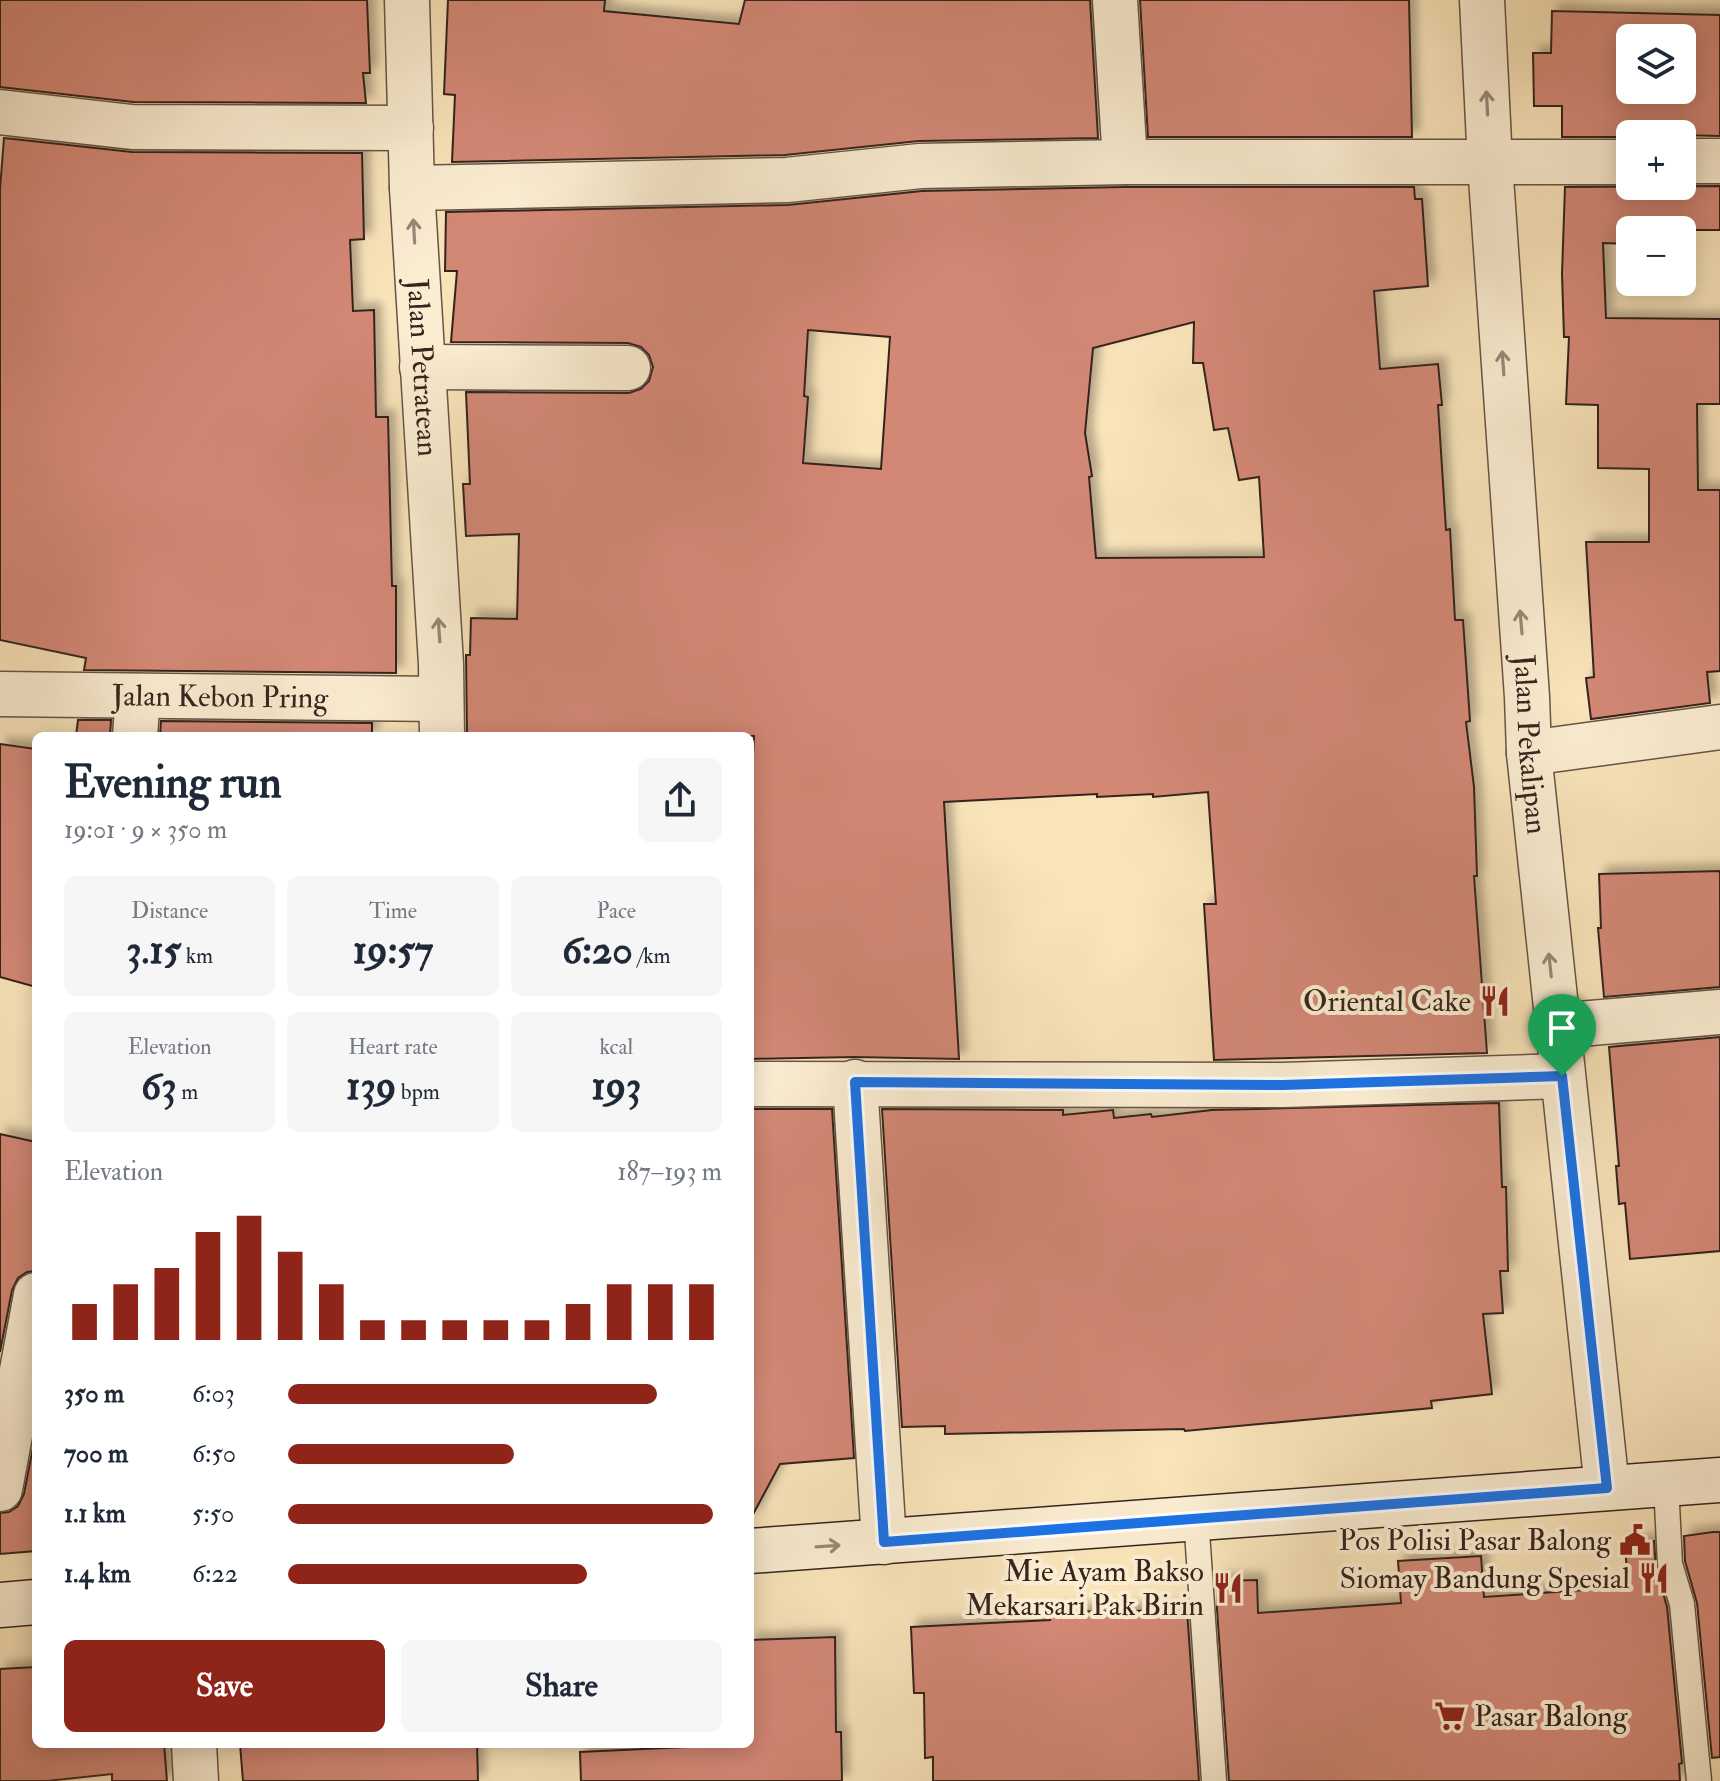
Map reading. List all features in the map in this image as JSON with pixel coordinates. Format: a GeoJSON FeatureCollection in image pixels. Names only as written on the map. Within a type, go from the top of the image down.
{"type":"FeatureCollection","features":[{"type":"Feature","properties":{"kind":"street","name":"Jalan Petratean"},"geometry":{"type":"LineString","coordinates":[[407,0],[412,188],[442,718]]}},
{"type":"Feature","properties":{"kind":"street"},"geometry":{"type":"LineString","coordinates":[[1115,0],[1125,162]]}},
{"type":"Feature","properties":{"kind":"street","name":"Jalan Pekalipan"},"geometry":{"type":"LineString","coordinates":[[1482,0],[1529,753],[1607,1488]]}},
{"type":"Feature","properties":{"kind":"street"},"geometry":{"type":"LineString","coordinates":[[0,112],[132,127],[411,128]]}},
{"type":"Feature","properties":{"kind":"street"},"geometry":{"type":"LineString","coordinates":[[1696,161],[1720,161]]}},
{"type":"Feature","properties":{"kind":"street"},"geometry":{"type":"LineString","coordinates":[[412,188],[787,180],[920,166],[1125,162],[1616,162]]}},
{"type":"Feature","properties":{"kind":"street"},"geometry":{"type":"LineString","coordinates":[[422,367],[628,368]]}},
{"type":"Feature","properties":{"kind":"street","name":"Jalan Kebon Pring"},"geometry":{"type":"LineString","coordinates":[[0,694],[136,716],[442,718]]}},
{"type":"Feature","properties":{"kind":"street"},"geometry":{"type":"LineString","coordinates":[[1529,753],[1720,727]]}},
{"type":"Feature","properties":{"kind":"street"},"geometry":{"type":"LineString","coordinates":[[1556,1026],[1720,1012]]}},
{"type":"Feature","properties":{"kind":"street"},"geometry":{"type":"LineString","coordinates":[[754,1084],[1283,1085],[1562,1076]]}},
{"type":"Feature","properties":{"kind":"street"},"geometry":{"type":"LineString","coordinates":[[855,1082],[884,1542]]}},
{"type":"Feature","properties":{"kind":"street"},"geometry":{"type":"LineString","coordinates":[[0,1489],[32,1317]]}},
{"type":"Feature","properties":{"kind":"street"},"geometry":{"type":"LineString","coordinates":[[754,1551],[1720,1480]]}},
{"type":"Feature","properties":{"kind":"street"},"geometry":{"type":"LineString","coordinates":[[0,1593],[0,1605],[32,1602]]}},
{"type":"Feature","properties":{"kind":"street"},"geometry":{"type":"LineString","coordinates":[[194,1748],[196,1781]]}},
{"type":"Feature","properties":{"kind":"lane"},"geometry":{"type":"LineString","coordinates":[[1666,1484],[1670,1564],[1682,1604],[1699,1781]]}},
{"type":"Feature","properties":{"kind":"lane"},"geometry":{"type":"LineString","coordinates":[[1196,1517],[1214,1781]]}},
{"type":"Feature","properties":{"kind":"building"},"geometry":{"type":"Polygon","coordinates":[[[0,0],[367,0],[370,73],[363,73],[366,103],[133,102],[0,87],[0,0]]]}},
{"type":"Feature","properties":{"kind":"building"},"geometry":{"type":"Polygon","coordinates":[[[448,0],[605,0],[604,11],[739,24],[745,0],[1090,0],[1098,138],[919,141],[785,155],[452,162],[455,95],[444,94],[448,0]]]}},
{"type":"Feature","properties":{"kind":"building"},"geometry":{"type":"Polygon","coordinates":[[[1140,0],[1409,0],[1412,137],[1148,137],[1140,0]]]}},
{"type":"Feature","properties":{"kind":"building"},"geometry":{"type":"Polygon","coordinates":[[[1552,11],[1720,15],[1720,136],[1696,135],[1696,120],[1616,120],[1616,137],[1562,137],[1562,106],[1534,106],[1533,53],[1551,53],[1552,11]]]}},
{"type":"Feature","properties":{"kind":"building"},"geometry":{"type":"Polygon","coordinates":[[[4,138],[132,152],[362,153],[364,239],[350,240],[353,311],[374,310],[376,417],[388,417],[392,586],[396,586],[396,673],[84,670],[86,658],[0,640],[0,189],[4,138]]]}},
{"type":"Feature","properties":{"kind":"building"},"geometry":{"type":"Polygon","coordinates":[[[1696,186],[1720,186],[1720,230],[1696,230],[1696,216],[1616,216],[1616,243],[1603,243],[1606,318],[1720,319],[1720,404],[1697,404],[1698,490],[1720,490],[1720,671],[1707,672],[1710,703],[1591,719],[1586,678],[1594,677],[1586,542],[1649,542],[1649,469],[1598,468],[1598,405],[1566,404],[1569,337],[1564,337],[1562,274],[1565,187],[1616,187],[1616,200],[1696,200],[1696,186]]]}},
{"type":"Feature","properties":{"kind":"building"},"geometry":{"type":"Polygon","coordinates":[[[1414,187],[1415,199],[1422,199],[1428,286],[1374,291],[1380,369],[1438,364],[1446,530],[1450,529],[1455,620],[1463,620],[1470,721],[1466,722],[1474,787],[1477,876],[1474,876],[1487,1053],[1214,1060],[1204,904],[1216,904],[1208,792],[1153,797],[1153,794],[1097,797],[1097,794],[944,802],[959,1059],[754,1059],[754,732],[467,732],[466,655],[470,655],[471,618],[517,619],[519,534],[466,536],[463,484],[470,484],[466,392],[629,393],[641,389],[649,381],[653,367],[649,355],[641,347],[628,343],[451,342],[457,271],[445,271],[446,212],[788,205],[922,191],[1414,187]],[[1194,322],[1093,348],[1085,433],[1092,476],[1089,477],[1096,558],[1264,557],[1259,477],[1239,480],[1228,428],[1214,430],[1203,363],[1193,363],[1194,322]],[[808,330],[804,396],[808,397],[803,463],[881,469],[890,337],[808,330]]]}},
{"type":"Feature","properties":{"kind":"building"},"geometry":{"type":"Polygon","coordinates":[[[78,720],[111,720],[110,732],[76,732],[78,720]]]}},
{"type":"Feature","properties":{"kind":"building"},"geometry":{"type":"Polygon","coordinates":[[[161,721],[372,723],[372,732],[160,732],[161,721]]]}},
{"type":"Feature","properties":{"kind":"building"},"geometry":{"type":"Polygon","coordinates":[[[0,744],[32,748],[32,986],[0,977],[0,744]]]}},
{"type":"Feature","properties":{"kind":"building"},"geometry":{"type":"Polygon","coordinates":[[[1720,871],[1720,987],[1604,997],[1598,928],[1601,928],[1599,874],[1720,871]]]}},
{"type":"Feature","properties":{"kind":"building"},"geometry":{"type":"Polygon","coordinates":[[[1720,1037],[1720,1251],[1630,1259],[1625,1203],[1619,1204],[1616,1166],[1619,1166],[1609,1047],[1720,1037]]]}},
{"type":"Feature","properties":{"kind":"building"},"geometry":{"type":"Polygon","coordinates":[[[1499,1103],[1502,1187],[1506,1187],[1508,1271],[1500,1271],[1503,1313],[1483,1314],[1492,1394],[1431,1401],[1432,1408],[1185,1431],[945,1434],[945,1426],[902,1427],[882,1109],[1063,1110],[1063,1115],[1113,1110],[1114,1118],[1212,1110],[1499,1103]]]}},
{"type":"Feature","properties":{"kind":"building"},"geometry":{"type":"Polygon","coordinates":[[[754,1109],[832,1109],[854,1458],[780,1464],[754,1513],[754,1109]]]}},
{"type":"Feature","properties":{"kind":"building"},"geometry":{"type":"Polygon","coordinates":[[[0,1134],[32,1141],[32,1271],[18,1278],[12,1290],[0,1352],[0,1134]]]}},
{"type":"Feature","properties":{"kind":"building"},"geometry":{"type":"Polygon","coordinates":[[[32,1453],[32,1551],[0,1554],[0,1513],[18,1506],[24,1494],[32,1453]]]}},
{"type":"Feature","properties":{"kind":"building"},"geometry":{"type":"Polygon","coordinates":[[[1720,1532],[1720,1757],[1712,1758],[1697,1603],[1685,1561],[1684,1536],[1720,1532]]]}},
{"type":"Feature","properties":{"kind":"building","name":"Pasar Balong"},"geometry":{"type":"Polygon","coordinates":[[[1654,1541],[1656,1568],[1667,1607],[1682,1763],[1679,1764],[1680,1781],[1229,1781],[1217,1609],[1218,1581],[1257,1580],[1258,1613],[1401,1603],[1398,1561],[1481,1556],[1484,1597],[1628,1587],[1625,1545],[1654,1541]]]}},
{"type":"Feature","properties":{"kind":"building"},"geometry":{"type":"Polygon","coordinates":[[[1187,1610],[1199,1781],[933,1781],[933,1757],[925,1758],[924,1693],[914,1693],[911,1627],[1050,1620],[1049,1612],[1187,1610]]]}},
{"type":"Feature","properties":{"kind":"building"},"geometry":{"type":"Polygon","coordinates":[[[835,1637],[836,1732],[841,1732],[842,1781],[581,1781],[580,1752],[754,1748],[754,1640],[835,1637]]]}},
{"type":"Feature","properties":{"kind":"building"},"geometry":{"type":"Polygon","coordinates":[[[32,1667],[32,1748],[164,1748],[167,1781],[112,1781],[112,1774],[47,1781],[0,1781],[0,1669],[32,1667]]]}},
{"type":"Feature","properties":{"kind":"building"},"geometry":{"type":"Polygon","coordinates":[[[240,1748],[477,1748],[478,1781],[243,1781],[240,1748]]]}},
{"type":"Feature","properties":{"kind":"place","name":"Oriental Cake"},"geometry":{"type":"Point","coordinates":[1495,1001]}},
{"type":"Feature","properties":{"kind":"place","name":"Pos Polisi Pasar Balong"},"geometry":{"type":"Point","coordinates":[1635,1540]}},
{"type":"Feature","properties":{"kind":"place","name":"Siomay Bandung Spesial"},"geometry":{"type":"Point","coordinates":[1654,1578]}},
{"type":"Feature","properties":{"kind":"place","name":"Mie Ayam Bakso Mekarsari Pak Birin"},"geometry":{"type":"Point","coordinates":[1228,1588]}},
{"type":"Feature","properties":{"kind":"place","name":"Pasar Balong"},"geometry":{"type":"Point","coordinates":[1450,1716]}},
{"type":"Feature","properties":{"kind":"route"},"geometry":{"type":"LineString","coordinates":[[1562,1076],[1607,1488],[884,1542],[855,1082],[1283,1085],[1562,1076]]}}]}
